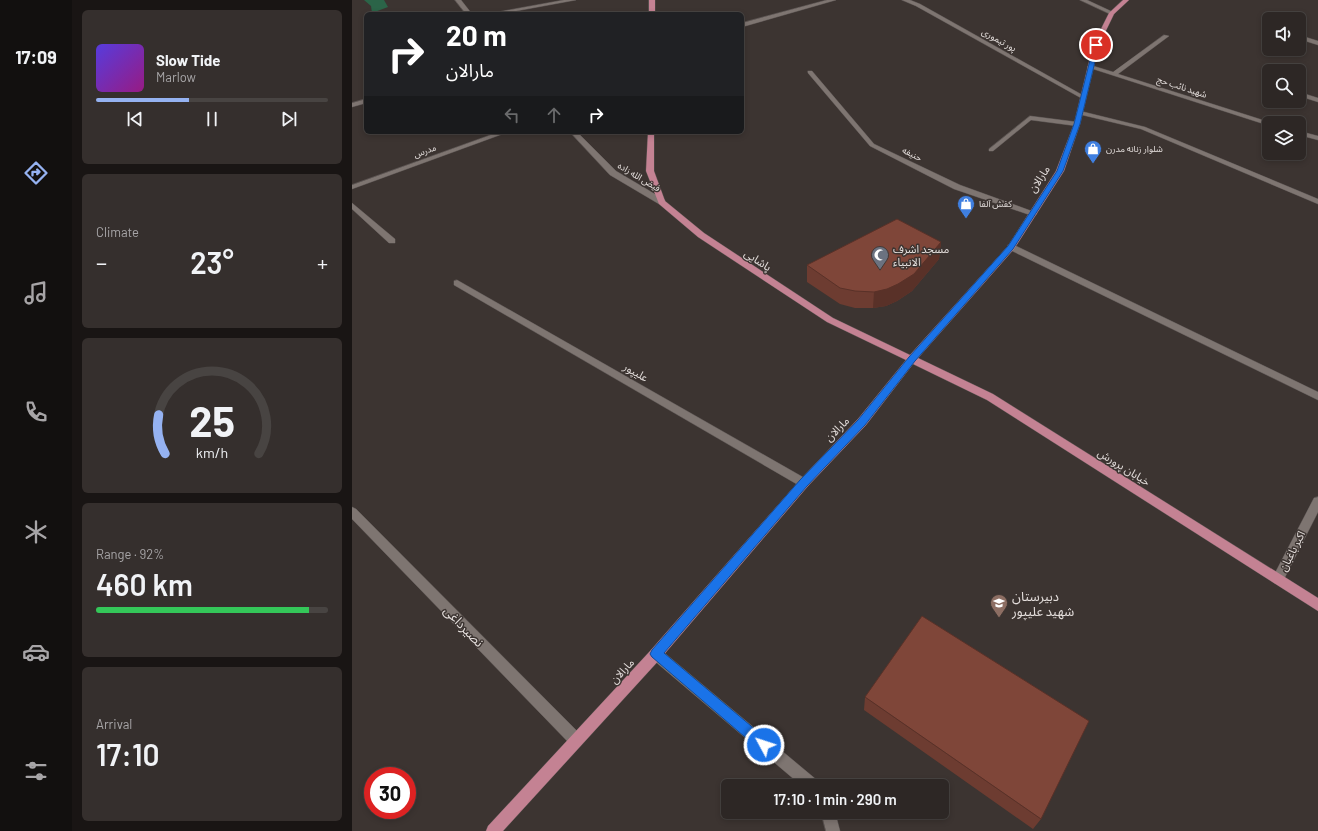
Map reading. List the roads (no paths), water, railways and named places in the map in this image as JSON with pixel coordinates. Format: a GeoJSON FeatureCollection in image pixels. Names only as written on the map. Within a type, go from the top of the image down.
{"type":"FeatureCollection","features":[{"type":"Feature","properties":{"kind":"main road"},"geometry":{"type":"LineString","coordinates":[[652,0],[652,12]]}},
{"type":"Feature","properties":{"kind":"main road","name":"مارالان"},"geometry":{"type":"LineString","coordinates":[[493,831],[656,654],[804,483],[862,422],[912,359],[1011,247],[1060,171],[1077,124],[1096,45],[1112,13],[1126,0]]}},
{"type":"Feature","properties":{"kind":"main road","name":"پاشایی"},"geometry":{"type":"LineString","coordinates":[[651,134],[650,171],[662,202],[701,235],[830,320],[912,359]]}},
{"type":"Feature","properties":{"kind":"main road","name":"خیابان پرورش"},"geometry":{"type":"LineString","coordinates":[[912,359],[990,397],[1318,605]]}},
{"type":"Feature","properties":{"kind":"street"},"geometry":{"type":"LineString","coordinates":[[458,0],[467,12]]}},
{"type":"Feature","properties":{"kind":"street"},"geometry":{"type":"LineString","coordinates":[[502,12],[573,0]]}},
{"type":"Feature","properties":{"kind":"street"},"geometry":{"type":"LineString","coordinates":[[744,24],[833,0]]}},
{"type":"Feature","properties":{"kind":"street","name":"پور تیموری"},"geometry":{"type":"LineString","coordinates":[[906,0],[918,5],[1083,97]]}},
{"type":"Feature","properties":{"kind":"street"},"geometry":{"type":"LineString","coordinates":[[1083,0],[1112,13]]}},
{"type":"Feature","properties":{"kind":"street"},"geometry":{"type":"LineString","coordinates":[[1114,74],[1166,36]]}},
{"type":"Feature","properties":{"kind":"street"},"geometry":{"type":"LineString","coordinates":[[1306,39],[1318,43]]}},
{"type":"Feature","properties":{"kind":"street","name":"شهید نائب حج"},"geometry":{"type":"LineString","coordinates":[[1090,67],[1262,122]]}},
{"type":"Feature","properties":{"kind":"street","name":"حنیفه"},"geometry":{"type":"LineString","coordinates":[[810,72],[872,145],[957,187],[1033,213]]}},
{"type":"Feature","properties":{"kind":"street"},"geometry":{"type":"LineString","coordinates":[[1306,96],[1318,100]]}},
{"type":"Feature","properties":{"kind":"street"},"geometry":{"type":"LineString","coordinates":[[352,105],[364,102]]}},
{"type":"Feature","properties":{"kind":"street"},"geometry":{"type":"LineString","coordinates":[[1080,113],[1143,128],[1318,202]]}},
{"type":"Feature","properties":{"kind":"street"},"geometry":{"type":"LineString","coordinates":[[991,150],[1030,118],[1077,124]]}},
{"type":"Feature","properties":{"kind":"street","name":"مدرس"},"geometry":{"type":"LineString","coordinates":[[352,187],[499,134]]}},
{"type":"Feature","properties":{"kind":"street","name":"فیض الله زاده"},"geometry":{"type":"LineString","coordinates":[[575,134],[613,173],[662,202]]}},
{"type":"Feature","properties":{"kind":"street"},"geometry":{"type":"LineString","coordinates":[[1306,135],[1318,138]]}},
{"type":"Feature","properties":{"kind":"street"},"geometry":{"type":"LineString","coordinates":[[352,205],[392,240]]}},
{"type":"Feature","properties":{"kind":"street"},"geometry":{"type":"LineString","coordinates":[[1011,247],[1318,396]]}},
{"type":"Feature","properties":{"kind":"street","name":"علیپور"},"geometry":{"type":"LineString","coordinates":[[457,283],[804,483]]}},
{"type":"Feature","properties":{"kind":"street","name":"اکبر باغبان"},"geometry":{"type":"LineString","coordinates":[[1278,579],[1318,501]]}},
{"type":"Feature","properties":{"kind":"street","name":"نصیرداغی"},"geometry":{"type":"LineString","coordinates":[[352,512],[576,740]]}},
{"type":"Feature","properties":{"kind":"street"},"geometry":{"type":"LineString","coordinates":[[656,654],[805,779]]}},
{"type":"Feature","properties":{"kind":"street"},"geometry":{"type":"LineString","coordinates":[[830,819],[833,831]]}},
{"type":"Feature","properties":{"kind":"place","name":"شلوار زنانه مدرن"},"geometry":{"type":"Point","coordinates":[1093,164]}},
{"type":"Feature","properties":{"kind":"place","name":"کفش آلفا"},"geometry":{"type":"Point","coordinates":[966,219]}},
{"type":"Feature","properties":{"kind":"place","name":"مسجد اشرف الانبیاء"},"geometry":{"type":"Point","coordinates":[880,270]}},
{"type":"Feature","properties":{"kind":"place","name":"دبیرستان شهید علیپور"},"geometry":{"type":"Point","coordinates":[999,618]}}]}
